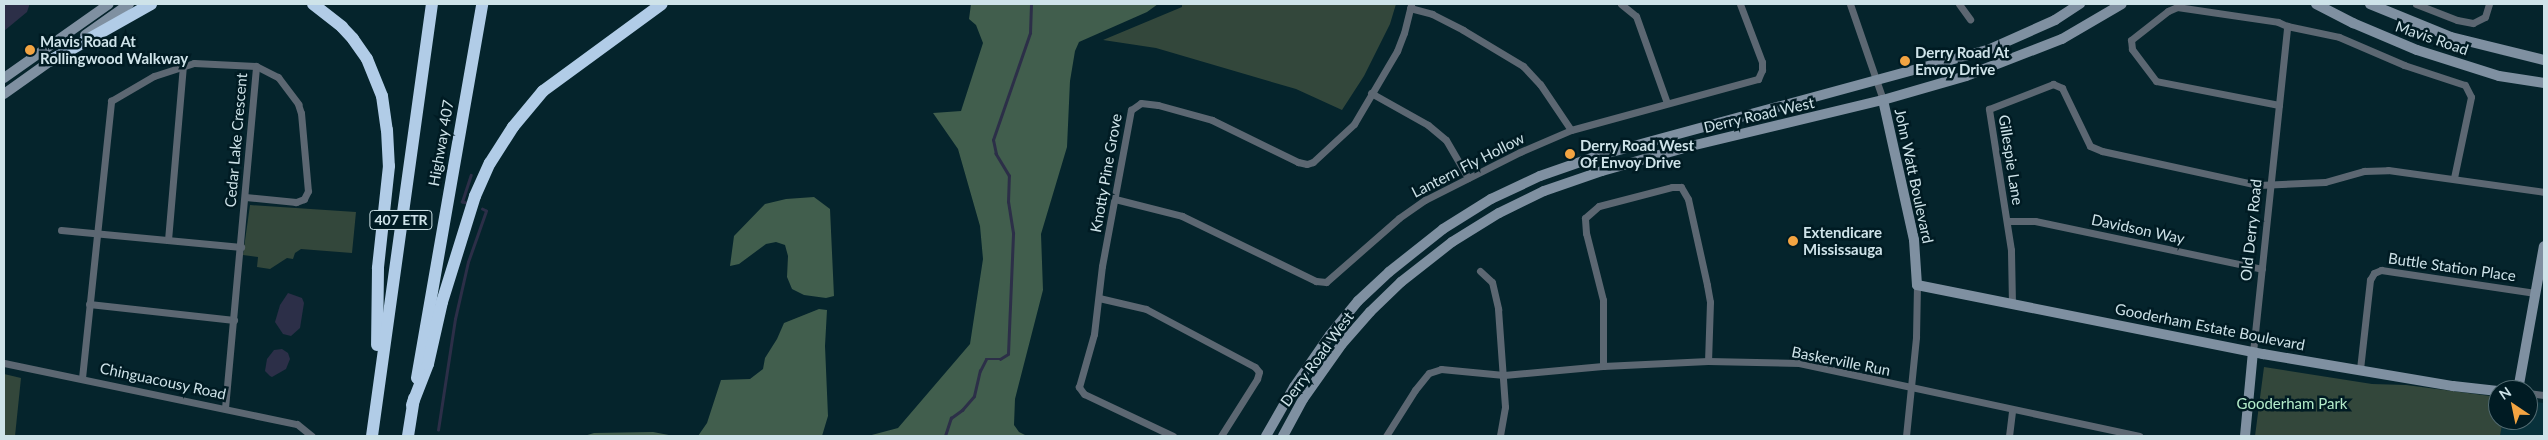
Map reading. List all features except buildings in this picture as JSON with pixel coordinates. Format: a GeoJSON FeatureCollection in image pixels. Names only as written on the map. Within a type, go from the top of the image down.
{"type":"FeatureCollection","features":[{"type":"Feature","properties":{"kind":"highway"},"geometry":{"type":"LineString","coordinates":[[50,61],[151,4]]}},
{"type":"Feature","properties":{"kind":"highway"},"geometry":{"type":"LineString","coordinates":[[313,4],[342,27],[367,59],[382,96],[387,130],[389,166],[378,268],[376,396]]}},
{"type":"Feature","properties":{"kind":"highway","name":"Highway 407"},"geometry":{"type":"LineString","coordinates":[[372,436],[376,396],[432,4]]}},
{"type":"Feature","properties":{"kind":"highway","name":"Highway 407"},"geometry":{"type":"LineString","coordinates":[[408,436],[482,4]]}},
{"type":"Feature","properties":{"kind":"highway"},"geometry":{"type":"LineString","coordinates":[[412,406],[428,364],[442,302],[472,205],[490,163],[512,127],[543,91],[662,4]]}},
{"type":"Feature","properties":{"kind":"main road"},"geometry":{"type":"LineString","coordinates":[[4,78],[109,4]]}},
{"type":"Feature","properties":{"kind":"main road"},"geometry":{"type":"LineString","coordinates":[[4,94],[129,4]]}},
{"type":"Feature","properties":{"kind":"main road","name":"Derry Road West"},"geometry":{"type":"LineString","coordinates":[[1266,436],[1320,350],[1358,301],[1389,272],[1443,229],[1491,200],[1540,176],[1596,156],[1878,81],[1990,49],[2040,27],[2080,4]]}},
{"type":"Feature","properties":{"kind":"main road","name":"Derry Road West"},"geometry":{"type":"LineString","coordinates":[[1283,436],[1342,344],[1370,312],[1401,282],[1452,242],[1499,212],[1544,191],[1602,171],[1691,146],[1883,100],[1966,76],[2041,48],[2096,20],[2122,4]]}},
{"type":"Feature","properties":{"kind":"main road","name":"Mavis Road"},"geometry":{"type":"LineString","coordinates":[[2316,4],[2352,24],[2417,50],[2499,76],[2544,83]]}},
{"type":"Feature","properties":{"kind":"main road","name":"Mavis Road"},"geometry":{"type":"LineString","coordinates":[[2370,4],[2451,38],[2544,60]]}},
{"type":"Feature","properties":{"kind":"main road","name":"John Watt Boulevard"},"geometry":{"type":"LineString","coordinates":[[1883,100],[1914,240],[1918,285]]}},
{"type":"Feature","properties":{"kind":"main road"},"geometry":{"type":"LineString","coordinates":[[2520,380],[2544,246]]}},
{"type":"Feature","properties":{"kind":"main road","name":"Gooderham Estate Boulevard"},"geometry":{"type":"LineString","coordinates":[[1918,285],[2253,352],[2452,386],[2488,389]]}},
{"type":"Feature","properties":{"kind":"main road","name":"Old Derry Road"},"geometry":{"type":"LineString","coordinates":[[2245,436],[2253,352]]}},
{"type":"Feature","properties":{"kind":"street"},"geometry":{"type":"LineString","coordinates":[[1621,4],[1636,16],[1667,103]]}},
{"type":"Feature","properties":{"kind":"street","name":"Lantern Fly Hollow"},"geometry":{"type":"LineString","coordinates":[[1115,199],[1182,216],[1322,283],[1332,278],[1425,200],[1468,178],[1572,130],[1758,78],[1762,70],[1762,62],[1740,4]]}},
{"type":"Feature","properties":{"kind":"street"},"geometry":{"type":"LineString","coordinates":[[1850,4],[1883,100]]}},
{"type":"Feature","properties":{"kind":"street"},"geometry":{"type":"LineString","coordinates":[[1959,4],[1970,19]]}},
{"type":"Feature","properties":{"kind":"street"},"geometry":{"type":"LineString","coordinates":[[2416,4],[2458,20],[2474,23],[2485,17],[2489,4]]}},
{"type":"Feature","properties":{"kind":"street"},"geometry":{"type":"LineString","coordinates":[[1411,6],[1432,14],[1463,30],[1523,66],[1540,84],[1572,130]]}},
{"type":"Feature","properties":{"kind":"street","name":"Knotty Pine Grove"},"geometry":{"type":"LineString","coordinates":[[1173,436],[1084,394],[1079,387],[1091,350],[1102,266],[1131,110],[1141,103],[1149,102],[1212,120],[1307,164],[1317,160],[1344,136],[1354,124],[1397,51],[1411,6]]}},
{"type":"Feature","properties":{"kind":"street"},"geometry":{"type":"LineString","coordinates":[[2279,105],[2156,81],[2132,49],[2130,40],[2168,11],[2177,7],[2278,22],[2286,26],[2339,37],[2404,65],[2466,85],[2470,97],[2454,178]]}},
{"type":"Feature","properties":{"kind":"street","name":"Old Derry Road"},"geometry":{"type":"LineString","coordinates":[[2253,352],[2286,26]]}},
{"type":"Feature","properties":{"kind":"street","name":"Cedar Lake Crescent"},"geometry":{"type":"LineString","coordinates":[[82,378],[111,101],[154,76],[183,66],[206,62],[256,66],[226,408]]}},
{"type":"Feature","properties":{"kind":"street"},"geometry":{"type":"LineString","coordinates":[[168,240],[183,66]]}},
{"type":"Feature","properties":{"kind":"street"},"geometry":{"type":"LineString","coordinates":[[245,197],[296,202],[304,199],[308,191],[301,113],[298,104],[278,77],[256,66]]}},
{"type":"Feature","properties":{"kind":"street","name":"Gillespie Lane"},"geometry":{"type":"LineString","coordinates":[[2012,304],[2011,250],[1988,109],[2053,84],[2062,88],[2090,146],[2102,151],[2248,183],[2270,184]]}},
{"type":"Feature","properties":{"kind":"street"},"geometry":{"type":"LineString","coordinates":[[1371,93],[1428,125],[1446,140],[1468,178]]}},
{"type":"Feature","properties":{"kind":"street"},"geometry":{"type":"LineString","coordinates":[[2270,184],[2325,182],[2364,171],[2388,170],[2544,192]]}},
{"type":"Feature","properties":{"kind":"street"},"geometry":{"type":"LineString","coordinates":[[1603,366],[1603,300],[1586,233],[1585,218],[1599,206],[1672,187],[1680,187],[1688,199],[1710,302],[1708,362]]}},
{"type":"Feature","properties":{"kind":"street","name":"Davidson Way"},"geometry":{"type":"LineString","coordinates":[[2007,220],[2036,222],[2262,269]]}},
{"type":"Feature","properties":{"kind":"street"},"geometry":{"type":"LineString","coordinates":[[61,230],[241,247]]}},
{"type":"Feature","properties":{"kind":"street","name":"Buttle Station Place"},"geometry":{"type":"LineString","coordinates":[[2360,369],[2370,280],[2374,273],[2381,270],[2535,293]]}},
{"type":"Feature","properties":{"kind":"street"},"geometry":{"type":"LineString","coordinates":[[1480,271],[1492,282],[1498,309],[1505,407],[1500,436]]}},
{"type":"Feature","properties":{"kind":"street","name":"John Watt Boulevard"},"geometry":{"type":"LineString","coordinates":[[1906,436],[1918,285]]}},
{"type":"Feature","properties":{"kind":"street"},"geometry":{"type":"LineString","coordinates":[[1099,298],[1146,309],[1255,366],[1259,372],[1257,379],[1221,436]]}},
{"type":"Feature","properties":{"kind":"street"},"geometry":{"type":"LineString","coordinates":[[89,304],[234,320]]}},
{"type":"Feature","properties":{"kind":"street","name":"Baskerville Run"},"geometry":{"type":"LineString","coordinates":[[1386,436],[1415,390],[1429,373],[1441,369],[1504,375],[1603,366],[1708,362],[1799,364],[2139,436]]}},
{"type":"Feature","properties":{"kind":"street","name":"Chinguacousy Road"},"geometry":{"type":"LineString","coordinates":[[4,363],[297,424],[312,436]]}},
{"type":"Feature","properties":{"kind":"street"},"geometry":{"type":"LineString","coordinates":[[2009,436],[2012,410]]}},
{"type":"Feature","properties":{"kind":"shaded area"},"geometry":{"type":"Polygon","coordinates":[[[4,4],[29,4],[29,6],[27,12],[4,31],[4,4]]]}},
{"type":"Feature","properties":{"kind":"shaded area"},"geometry":{"type":"Polygon","coordinates":[[[288,293],[302,298],[304,303],[300,328],[291,336],[283,334],[275,322],[280,305],[288,293]]]}},
{"type":"Feature","properties":{"kind":"shaded area"},"geometry":{"type":"Polygon","coordinates":[[[282,349],[288,353],[290,359],[286,369],[272,377],[265,371],[267,359],[274,350],[282,349]]]}},
{"type":"Feature","properties":{"kind":"shaded area"},"geometry":{"type":"Polygon","coordinates":[[[2538,402],[2544,403],[2544,436],[2500,436],[2501,430],[2538,430],[2538,402]]]}},
{"type":"Feature","properties":{"kind":"green space"},"geometry":{"type":"Polygon","coordinates":[[[971,4],[1158,4],[1147,12],[1079,42],[1075,51],[1070,81],[1067,147],[1041,234],[1043,290],[1015,399],[1014,425],[1019,432],[1027,436],[868,436],[898,428],[970,344],[983,259],[980,226],[958,149],[933,113],[961,111],[983,43],[976,25],[969,19],[971,4]]]}},
{"type":"Feature","properties":{"kind":"green space"},"geometry":{"type":"Polygon","coordinates":[[[1182,4],[1396,4],[1390,24],[1364,76],[1342,110],[1296,89],[1156,48],[1103,40],[1182,7],[1182,4]]]}},
{"type":"Feature","properties":{"kind":"green space"},"geometry":{"type":"Polygon","coordinates":[[[814,197],[830,209],[834,296],[826,298],[804,295],[792,289],[787,277],[788,256],[785,245],[776,242],[766,244],[739,264],[730,266],[734,236],[765,204],[786,199],[814,197]]]}},
{"type":"Feature","properties":{"kind":"green space"},"geometry":{"type":"Polygon","coordinates":[[[250,205],[356,212],[352,253],[301,249],[295,253],[293,259],[287,258],[270,269],[257,267],[258,257],[243,255],[250,205]]]}},
{"type":"Feature","properties":{"kind":"green space"},"geometry":{"type":"Polygon","coordinates":[[[819,309],[827,310],[825,346],[828,416],[822,436],[698,436],[707,423],[721,380],[750,379],[763,369],[765,358],[784,323],[819,309]]]}},
{"type":"Feature","properties":{"kind":"green space","name":"Gooderham Park"},"geometry":{"type":"Polygon","coordinates":[[[2264,367],[2372,384],[2406,385],[2488,396],[2488,430],[2501,430],[2500,436],[2255,436],[2264,367]]]}},
{"type":"Feature","properties":{"kind":"green space"},"geometry":{"type":"Polygon","coordinates":[[[4,374],[21,378],[15,436],[4,436],[4,374]]]}},
{"type":"Feature","properties":{"kind":"green space"},"geometry":{"type":"Polygon","coordinates":[[[653,432],[674,436],[584,436],[594,433],[653,432]]]}},
{"type":"Feature","properties":{"kind":"waterway"},"geometry":{"type":"LineString","coordinates":[[945,436],[951,418],[962,410],[974,396],[980,371],[986,359],[1000,359],[1008,354],[1013,233],[1008,202],[1009,176],[996,154],[993,140],[1030,33],[1031,4]]}},
{"type":"Feature","properties":{"kind":"waterway"},"geometry":{"type":"LineString","coordinates":[[466,203],[462,202],[471,175]]}},
{"type":"Feature","properties":{"kind":"waterway"},"geometry":{"type":"LineString","coordinates":[[438,430],[455,319],[468,262],[486,211],[482,209]]}},
{"type":"Feature","properties":{"kind":"place","name":"Mavis Road At Rollingwood Walkway"},"geometry":{"type":"Point","coordinates":[30,50]}},
{"type":"Feature","properties":{"kind":"place","name":"Derry Road At Envoy Drive"},"geometry":{"type":"Point","coordinates":[1905,61]}},
{"type":"Feature","properties":{"kind":"place","name":"Derry Road West Of Envoy Drive"},"geometry":{"type":"Point","coordinates":[1570,154]}},
{"type":"Feature","properties":{"kind":"place","name":"Extendicare Mississauga"},"geometry":{"type":"Point","coordinates":[1793,241]}}]}
